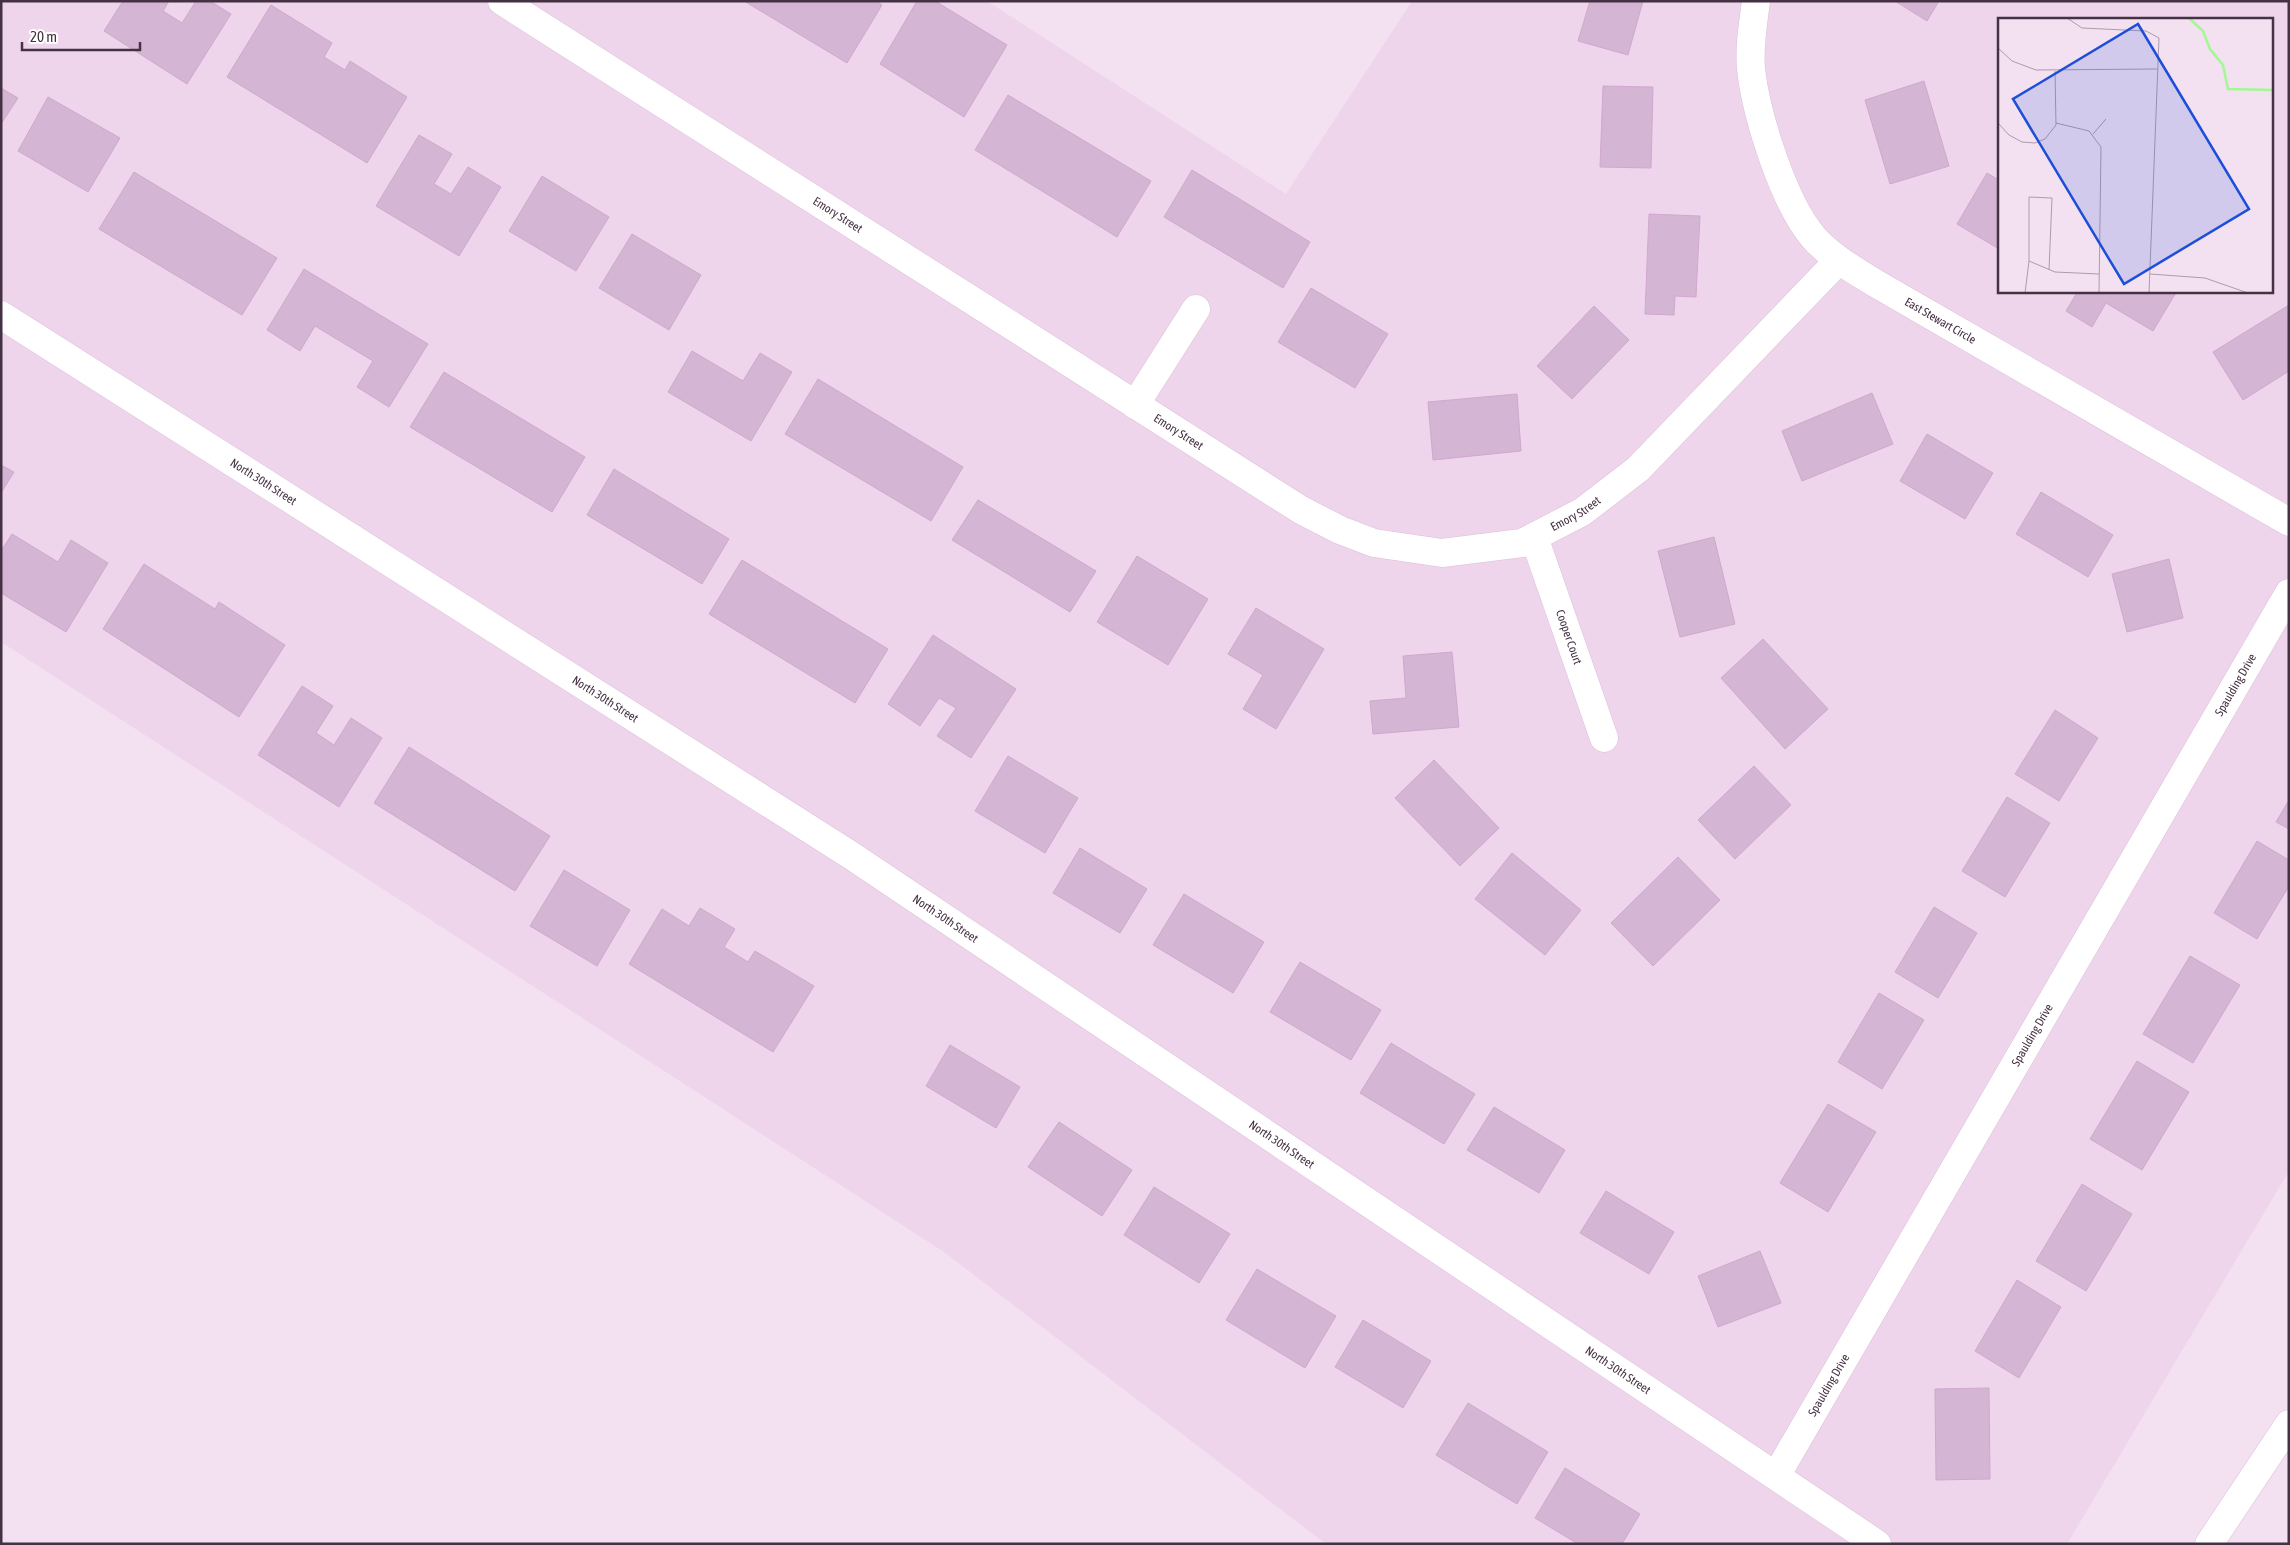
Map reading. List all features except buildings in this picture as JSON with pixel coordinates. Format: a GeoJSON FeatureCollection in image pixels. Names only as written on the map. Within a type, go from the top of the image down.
{"type":"FeatureCollection","features":[{"type":"Feature","properties":{"kind":"street","name":"Emory Street"},"geometry":{"type":"LineString","coordinates":[[502,1],[1301,510],[1340,530],[1374,543],[1442,553],[1522,543],[1582,512],[1638,469],[1839,260]]}},
{"type":"Feature","properties":{"kind":"street","name":"East Stewart Circle"},"geometry":{"type":"LineString","coordinates":[[1756,1],[1750,46],[1751,70],[1764,129],[1775,162],[1797,212],[1812,236],[1839,260],[1875,284],[2289,522]]}},
{"type":"Feature","properties":{"kind":"street"},"geometry":{"type":"LineString","coordinates":[[1135,405],[1196,309]]}},
{"type":"Feature","properties":{"kind":"street","name":"North 30th Street"},"geometry":{"type":"LineString","coordinates":[[1,316],[852,856],[1877,1544]]}},
{"type":"Feature","properties":{"kind":"street","name":"Cooper Court"},"geometry":{"type":"LineString","coordinates":[[1534,537],[1604,738]]}},
{"type":"Feature","properties":{"kind":"street","name":"Spaulding Drive"},"geometry":{"type":"LineString","coordinates":[[1776,1476],[2289,593]]}},
{"type":"Feature","properties":{"kind":"street"},"geometry":{"type":"LineString","coordinates":[[2209,1544],[2289,1424]]}},
{"type":"Feature","properties":{"kind":"shaded area"},"geometry":{"type":"Polygon","coordinates":[[[1,1],[987,1],[1286,194],[1412,1],[2289,1],[2289,1171],[2067,1544],[1326,1544],[944,1252],[1,642],[1,1]]]}}]}
